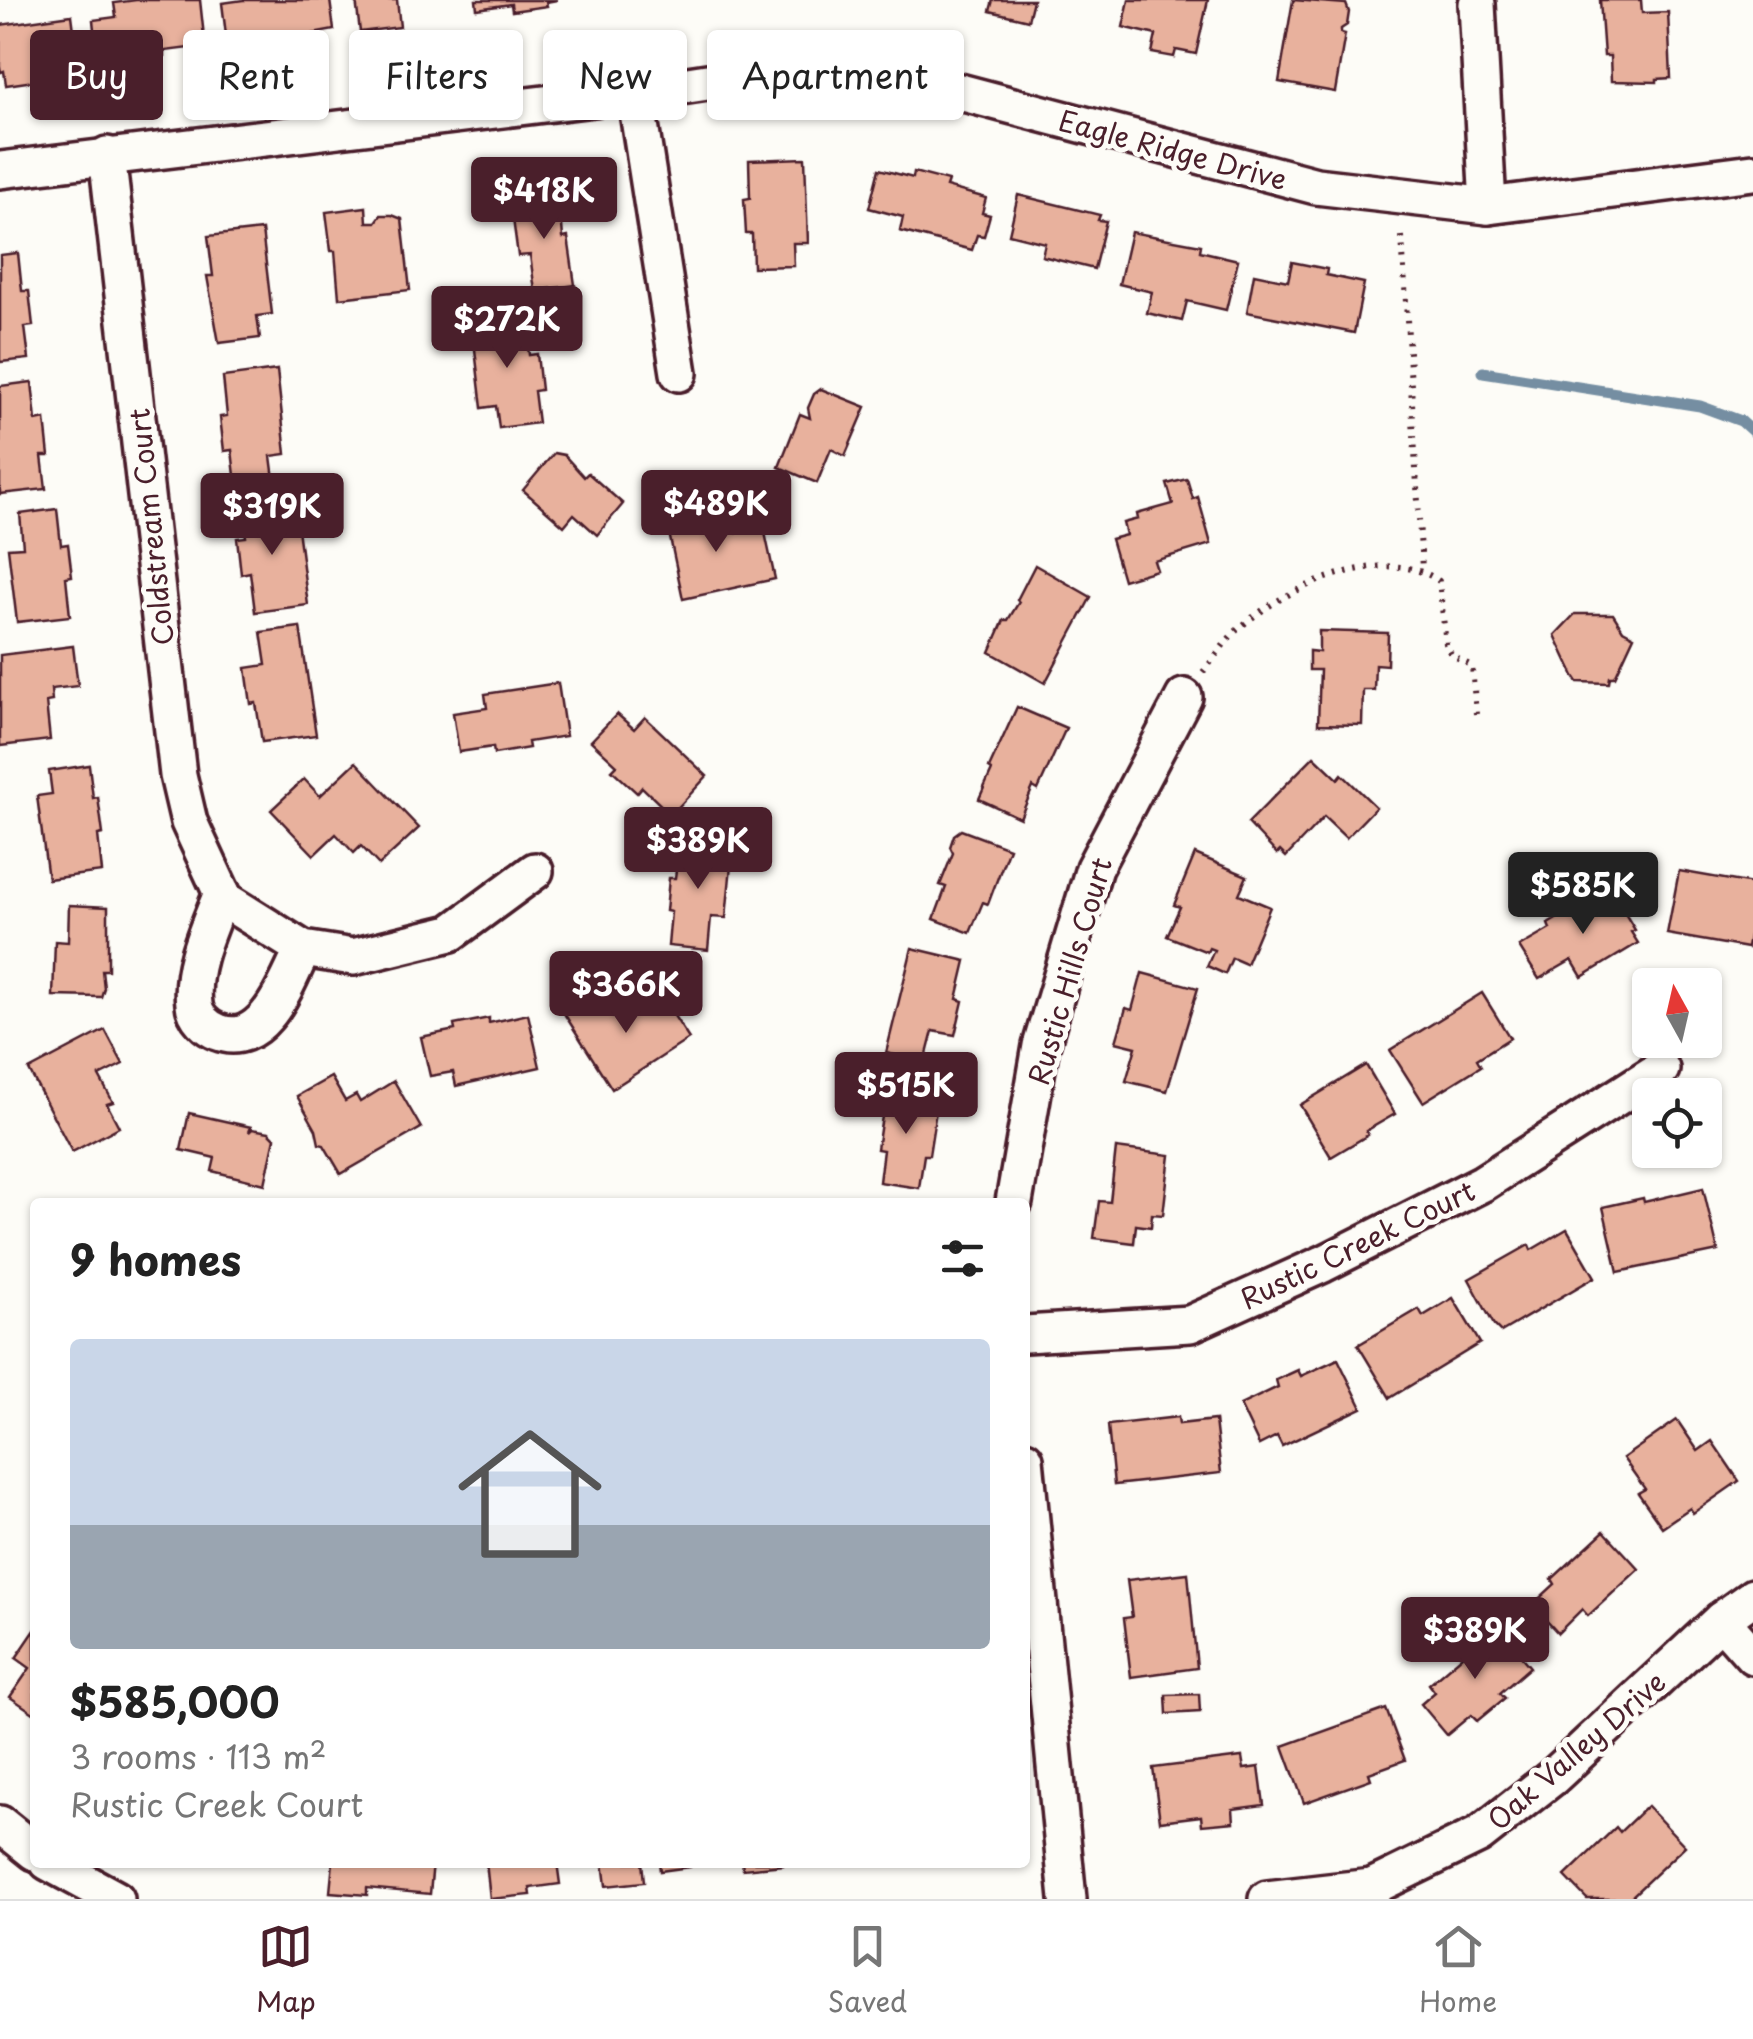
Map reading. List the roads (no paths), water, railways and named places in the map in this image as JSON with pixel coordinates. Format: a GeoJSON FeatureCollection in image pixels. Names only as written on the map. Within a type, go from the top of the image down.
{"type":"FeatureCollection","features":[{"type":"Feature","properties":{"kind":"street"},"geometry":{"type":"LineString","coordinates":[[1478,4],[1488,206]]}},
{"type":"Feature","properties":{"kind":"street","name":"Eagle Ridge Drive"},"geometry":{"type":"LineString","coordinates":[[687,86],[800,68],[917,84],[1316,186],[1488,206],[1753,172]]}},
{"type":"Feature","properties":{"kind":"street","name":"Eagle Ridge Drive"},"geometry":{"type":"LineString","coordinates":[[0,170],[543,105]]}},
{"type":"Feature","properties":{"kind":"street"},"geometry":{"type":"LineString","coordinates":[[639,120],[679,373]]}},
{"type":"Feature","properties":{"kind":"street","name":"Coldstream Court"},"geometry":{"type":"LineString","coordinates":[[108,155],[178,775],[189,822],[222,892],[239,911],[303,949],[354,956],[451,933],[535,871]]}},
{"type":"Feature","properties":{"kind":"street","name":"Rustic Hills Court"},"geometry":{"type":"LineString","coordinates":[[1015,1198],[1041,1046],[1094,868],[1184,696]]}},
{"type":"Feature","properties":{"kind":"street"},"geometry":{"type":"LineString","coordinates":[[222,892],[197,961],[194,1006],[200,1020],[213,1031],[229,1036],[245,1033],[265,1018],[303,949]]}},
{"type":"Feature","properties":{"kind":"street","name":"Rustic Creek Court"},"geometry":{"type":"LineString","coordinates":[[1030,1334],[1190,1324],[1323,1264],[1483,1182],[1661,1069]]}},
{"type":"Feature","properties":{"kind":"street"},"geometry":{"type":"LineString","coordinates":[[1030,1510],[1068,1899]]}},
{"type":"Feature","properties":{"kind":"street","name":"Oak Valley Drive"},"geometry":{"type":"LineString","coordinates":[[1267,1899],[1372,1887],[1479,1835],[1553,1777],[1720,1620],[1753,1597]]}},
{"type":"Feature","properties":{"kind":"street"},"geometry":{"type":"LineString","coordinates":[[1720,1620],[1753,1656]]}},
{"type":"Feature","properties":{"kind":"street"},"geometry":{"type":"LineString","coordinates":[[0,1824],[30,1847]]}},
{"type":"Feature","properties":{"kind":"street"},"geometry":{"type":"LineString","coordinates":[[60,1868],[116,1899]]}},
{"type":"Feature","properties":{"kind":"waterway"},"geometry":{"type":"LineString","coordinates":[[1483,372],[1700,406],[1741,421],[1753,432]]}}]}
